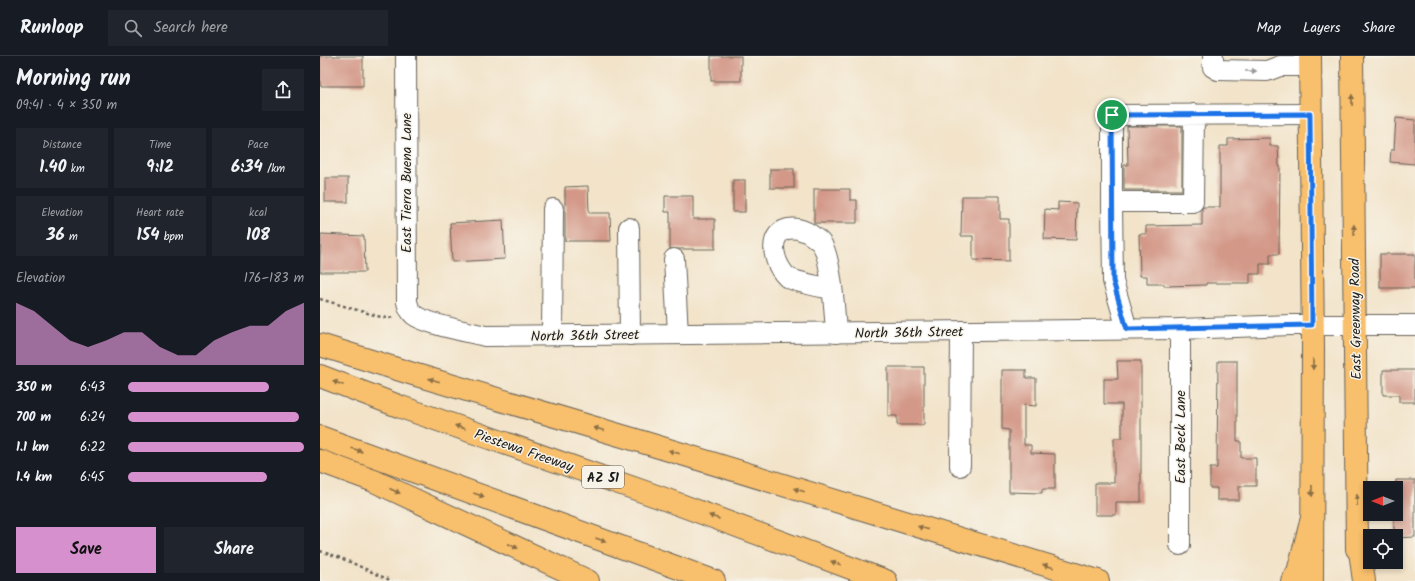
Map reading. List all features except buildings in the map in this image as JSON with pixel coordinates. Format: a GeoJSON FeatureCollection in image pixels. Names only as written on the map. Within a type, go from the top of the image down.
{"type":"FeatureCollection","features":[{"type":"Feature","properties":{"kind":"main road","name":"East Greenway Road"},"geometry":{"type":"LineString","coordinates":[[1352,56],[1357,581]]}},
{"type":"Feature","properties":{"kind":"main road"},"geometry":{"type":"LineString","coordinates":[[1310,61],[1312,581]]}},
{"type":"Feature","properties":{"kind":"main road"},"geometry":{"type":"LineString","coordinates":[[320,344],[413,374],[636,440],[1098,581]]}},
{"type":"Feature","properties":{"kind":"main road","name":"Piestewa Freeway"},"geometry":{"type":"LineString","coordinates":[[320,376],[401,407],[659,497],[886,581]]}},
{"type":"Feature","properties":{"kind":"main road"},"geometry":{"type":"LineString","coordinates":[[320,437],[714,581]]}},
{"type":"Feature","properties":{"kind":"main road"},"geometry":{"type":"LineString","coordinates":[[320,461],[374,481],[588,581]]}},
{"type":"Feature","properties":{"kind":"main road"},"geometry":{"type":"LineString","coordinates":[[1292,581],[1298,572],[1312,518]]}},
{"type":"Feature","properties":{"kind":"main road"},"geometry":{"type":"LineString","coordinates":[[1357,529],[1364,581]]}},
{"type":"Feature","properties":{"kind":"street","name":"East Tierra Buena Lane"},"geometry":{"type":"LineString","coordinates":[[406,56],[406,295],[409,310]]}},
{"type":"Feature","properties":{"kind":"street"},"geometry":{"type":"LineString","coordinates":[[1213,56],[1213,67],[1218,70],[1267,71],[1280,66],[1310,61]]}},
{"type":"Feature","properties":{"kind":"street"},"geometry":{"type":"LineString","coordinates":[[1112,202],[1193,202],[1194,114]]}},
{"type":"Feature","properties":{"kind":"street"},"geometry":{"type":"LineString","coordinates":[[1127,329],[1113,281],[1112,115],[1310,114]]}},
{"type":"Feature","properties":{"kind":"street"},"geometry":{"type":"LineString","coordinates":[[552,335],[553,209]]}},
{"type":"Feature","properties":{"kind":"street"},"geometry":{"type":"LineString","coordinates":[[629,228],[630,335]]}},
{"type":"Feature","properties":{"kind":"street"},"geometry":{"type":"LineString","coordinates":[[674,259],[678,334]]}},
{"type":"Feature","properties":{"kind":"street"},"geometry":{"type":"LineString","coordinates":[[832,289],[836,333]]}},
{"type":"Feature","properties":{"kind":"street","name":"North 36th Street"},"geometry":{"type":"LineString","coordinates":[[409,310],[425,320],[485,336],[836,333],[1312,325],[1415,325]]}},
{"type":"Feature","properties":{"kind":"street","name":"East Beck Lane"},"geometry":{"type":"LineString","coordinates":[[1180,328],[1180,544]]}},
{"type":"Feature","properties":{"kind":"street"},"geometry":{"type":"LineString","coordinates":[[960,466],[961,331]]}},
{"type":"Feature","properties":{"kind":"path"},"geometry":{"type":"LineString","coordinates":[[320,299],[381,317],[390,318],[409,310]]}},
{"type":"Feature","properties":{"kind":"path"},"geometry":{"type":"LineString","coordinates":[[320,551],[341,558],[392,581]]}},
{"type":"Feature","properties":{"kind":"route"},"geometry":{"type":"LineString","coordinates":[[1310,114],[1312,325],[1127,329],[1118,303],[1113,281],[1112,115],[1310,114]]}}]}
